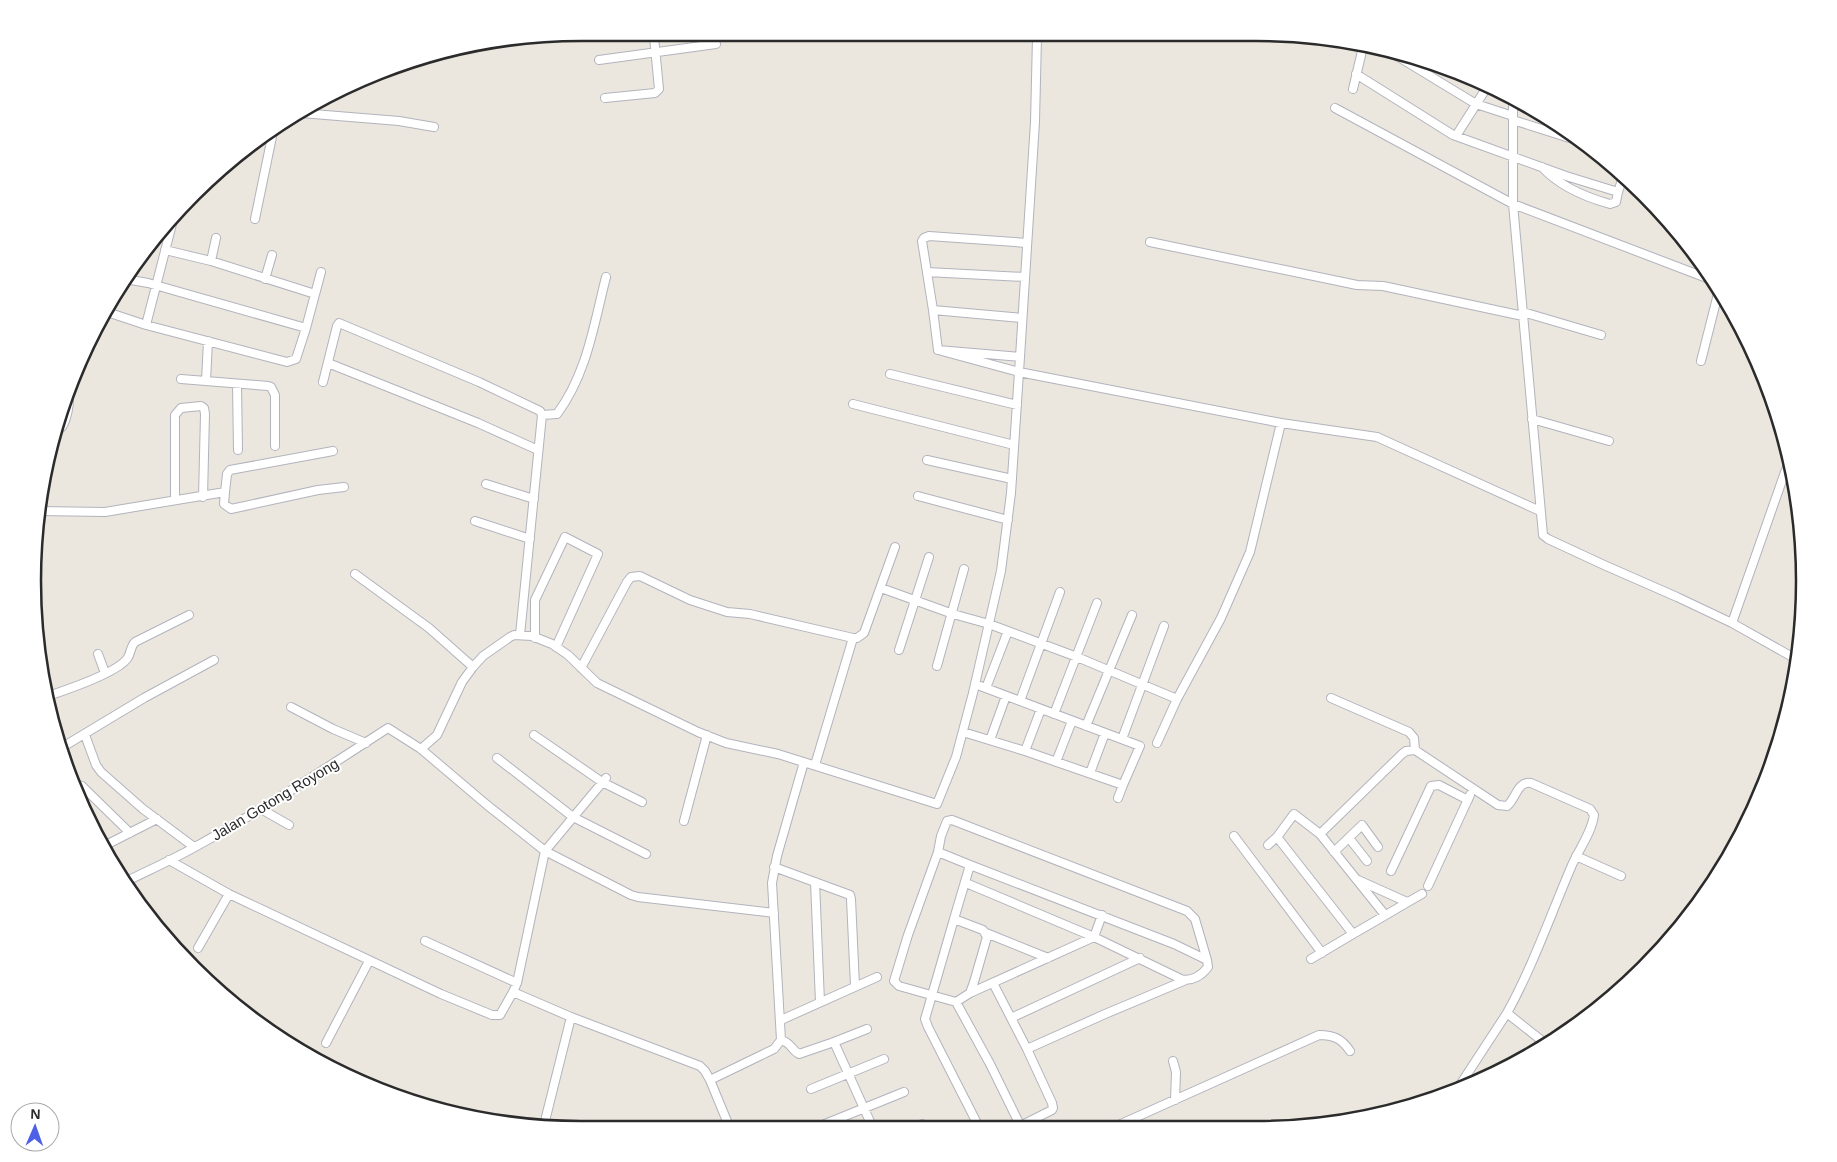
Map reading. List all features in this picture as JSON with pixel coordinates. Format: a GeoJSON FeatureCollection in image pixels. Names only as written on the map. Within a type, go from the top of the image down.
{"type":"FeatureCollection","features":[{"type":"Feature","properties":{"kind":"street"},"geometry":{"type":"LineString","coordinates":[[606,98],[655,92],[659,89],[654,41]]}},
{"type":"Feature","properties":{"kind":"street"},"geometry":{"type":"LineString","coordinates":[[774,913],[638,897],[545,851],[421,749],[437,735],[462,682],[473,668],[483,656],[502,641],[514,635],[535,638],[556,647],[568,655],[598,683],[726,743],[778,754],[937,804],[956,758],[975,684],[1001,571],[1008,520],[1035,122],[1037,41]]}},
{"type":"Feature","properties":{"kind":"street"},"geometry":{"type":"LineString","coordinates":[[599,60],[716,44]]}},
{"type":"Feature","properties":{"kind":"street"},"geometry":{"type":"LineString","coordinates":[[1353,90],[1361,52]]}},
{"type":"Feature","properties":{"kind":"street"},"geometry":{"type":"LineString","coordinates":[[1421,68],[1476,104],[1558,134]]}},
{"type":"Feature","properties":{"kind":"street"},"geometry":{"type":"LineString","coordinates":[[1356,74],[1456,136],[1618,192]]}},
{"type":"Feature","properties":{"kind":"street"},"geometry":{"type":"LineString","coordinates":[[1456,136],[1484,92]]}},
{"type":"Feature","properties":{"kind":"street"},"geometry":{"type":"LineString","coordinates":[[1513,107],[1513,204],[1543,534],[1548,539],[1604,566],[1669,593],[1732,623],[1790,656]]}},
{"type":"Feature","properties":{"kind":"street"},"geometry":{"type":"LineString","coordinates":[[1334,108],[1513,204],[1701,276]]}},
{"type":"Feature","properties":{"kind":"street"},"geometry":{"type":"LineString","coordinates":[[311,114],[399,121],[434,127]]}},
{"type":"Feature","properties":{"kind":"street"},"geometry":{"type":"LineString","coordinates":[[255,219],[272,139]]}},
{"type":"Feature","properties":{"kind":"street"},"geometry":{"type":"LineString","coordinates":[[1542,167],[1550,176],[1584,196],[1614,204],[1621,183]]}},
{"type":"Feature","properties":{"kind":"street"},"geometry":{"type":"LineString","coordinates":[[146,325],[170,231]]}},
{"type":"Feature","properties":{"kind":"street"},"geometry":{"type":"LineString","coordinates":[[938,350],[922,242],[924,238],[929,236],[1027,243]]}},
{"type":"Feature","properties":{"kind":"street"},"geometry":{"type":"LineString","coordinates":[[211,261],[216,238]]}},
{"type":"Feature","properties":{"kind":"street"},"geometry":{"type":"LineString","coordinates":[[1150,242],[1357,285],[1384,286],[1523,314],[1601,335]]}},
{"type":"Feature","properties":{"kind":"street"},"geometry":{"type":"LineString","coordinates":[[165,250],[211,261],[315,294]]}},
{"type":"Feature","properties":{"kind":"street"},"geometry":{"type":"LineString","coordinates":[[265,279],[272,255]]}},
{"type":"Feature","properties":{"kind":"street"},"geometry":{"type":"LineString","coordinates":[[112,314],[146,325],[290,362],[296,359],[320,272]]}},
{"type":"Feature","properties":{"kind":"street"},"geometry":{"type":"LineString","coordinates":[[927,272],[1025,277]]}},
{"type":"Feature","properties":{"kind":"street"},"geometry":{"type":"LineString","coordinates":[[542,415],[557,414],[569,398],[587,358],[606,277]]}},
{"type":"Feature","properties":{"kind":"street"},"geometry":{"type":"LineString","coordinates":[[133,280],[306,328]]}},
{"type":"Feature","properties":{"kind":"street"},"geometry":{"type":"LineString","coordinates":[[1701,361],[1716,300]]}},
{"type":"Feature","properties":{"kind":"street"},"geometry":{"type":"LineString","coordinates":[[933,310],[1022,318]]}},
{"type":"Feature","properties":{"kind":"street"},"geometry":{"type":"LineString","coordinates":[[323,382],[337,326],[341,324],[488,386],[537,409],[542,415],[520,636]]}},
{"type":"Feature","properties":{"kind":"street"},"geometry":{"type":"LineString","coordinates":[[206,381],[208,341]]}},
{"type":"Feature","properties":{"kind":"street"},"geometry":{"type":"LineString","coordinates":[[938,350],[1020,357]]}},
{"type":"Feature","properties":{"kind":"street"},"geometry":{"type":"LineString","coordinates":[[938,350],[1019,372],[1281,423],[1377,437],[1540,511]]}},
{"type":"Feature","properties":{"kind":"street"},"geometry":{"type":"LineString","coordinates":[[328,363],[478,423],[538,450]]}},
{"type":"Feature","properties":{"kind":"street"},"geometry":{"type":"LineString","coordinates":[[890,374],[1017,405]]}},
{"type":"Feature","properties":{"kind":"street"},"geometry":{"type":"LineString","coordinates":[[181,378],[268,386],[275,394],[275,446]]}},
{"type":"Feature","properties":{"kind":"street"},"geometry":{"type":"LineString","coordinates":[[237,384],[238,450]]}},
{"type":"Feature","properties":{"kind":"street"},"geometry":{"type":"LineString","coordinates":[[854,404],[1014,445]]}},
{"type":"Feature","properties":{"kind":"street"},"geometry":{"type":"LineString","coordinates":[[175,500],[175,415],[181,408],[201,406],[204,408],[205,414],[203,497]]}},
{"type":"Feature","properties":{"kind":"street"},"geometry":{"type":"LineString","coordinates":[[1532,419],[1609,441]]}},
{"type":"Feature","properties":{"kind":"street"},"geometry":{"type":"LineString","coordinates":[[1157,743],[1177,699],[1222,618],[1250,552],[1281,423]]}},
{"type":"Feature","properties":{"kind":"street"},"geometry":{"type":"LineString","coordinates":[[333,451],[230,470],[227,474],[224,504],[231,509],[318,490],[344,487]]}},
{"type":"Feature","properties":{"kind":"street"},"geometry":{"type":"LineString","coordinates":[[927,460],[1012,479]]}},
{"type":"Feature","properties":{"kind":"street"},"geometry":{"type":"LineString","coordinates":[[1732,623],[1784,474]]}},
{"type":"Feature","properties":{"kind":"street"},"geometry":{"type":"LineString","coordinates":[[486,484],[534,499]]}},
{"type":"Feature","properties":{"kind":"street"},"geometry":{"type":"LineString","coordinates":[[46,511],[104,512],[225,492]]}},
{"type":"Feature","properties":{"kind":"street"},"geometry":{"type":"LineString","coordinates":[[918,496],[1008,520]]}},
{"type":"Feature","properties":{"kind":"street"},"geometry":{"type":"LineString","coordinates":[[475,521],[530,539]]}},
{"type":"Feature","properties":{"kind":"street"},"geometry":{"type":"LineString","coordinates":[[535,638],[535,600],[565,537],[598,554],[556,647]]}},
{"type":"Feature","properties":{"kind":"street"},"geometry":{"type":"LineString","coordinates":[[581,668],[627,582],[631,578],[640,576],[690,600],[727,612],[750,614],[857,638],[864,633],[895,547]]}},
{"type":"Feature","properties":{"kind":"street"},"geometry":{"type":"LineString","coordinates":[[899,650],[929,557]]}},
{"type":"Feature","properties":{"kind":"street"},"geometry":{"type":"LineString","coordinates":[[937,666],[964,569]]}},
{"type":"Feature","properties":{"kind":"street"},"geometry":{"type":"LineString","coordinates":[[355,574],[429,628],[473,668]]}},
{"type":"Feature","properties":{"kind":"street"},"geometry":{"type":"LineString","coordinates":[[881,588],[953,614],[1008,631],[1077,657],[1177,699]]}},
{"type":"Feature","properties":{"kind":"street"},"geometry":{"type":"LineString","coordinates":[[1020,701],[1060,592]]}},
{"type":"Feature","properties":{"kind":"street"},"geometry":{"type":"LineString","coordinates":[[1054,714],[1097,603]]}},
{"type":"Feature","properties":{"kind":"street"},"geometry":{"type":"LineString","coordinates":[[54,694],[106,673],[125,661],[135,642],[189,615]]}},
{"type":"Feature","properties":{"kind":"street"},"geometry":{"type":"LineString","coordinates":[[1086,726],[1132,615]]}},
{"type":"Feature","properties":{"kind":"street"},"geometry":{"type":"LineString","coordinates":[[1122,739],[1164,626]]}},
{"type":"Feature","properties":{"kind":"street"},"geometry":{"type":"LineString","coordinates":[[986,688],[1008,631]]}},
{"type":"Feature","properties":{"kind":"street"},"geometry":{"type":"LineString","coordinates":[[815,765],[853,638]]}},
{"type":"Feature","properties":{"kind":"street"},"geometry":{"type":"LineString","coordinates":[[98,654],[106,673]]}},
{"type":"Feature","properties":{"kind":"street"},"geometry":{"type":"LineString","coordinates":[[67,745],[144,698],[214,660]]}},
{"type":"Feature","properties":{"kind":"street"},"geometry":{"type":"LineString","coordinates":[[975,684],[1140,746],[1118,798]]}},
{"type":"Feature","properties":{"kind":"street"},"geometry":{"type":"LineString","coordinates":[[990,740],[1006,696]]}},
{"type":"Feature","properties":{"kind":"street"},"geometry":{"type":"LineString","coordinates":[[1331,698],[1409,732],[1414,738],[1415,750]]}},
{"type":"Feature","properties":{"kind":"street"},"geometry":{"type":"LineString","coordinates":[[291,707],[333,729],[366,742]]}},
{"type":"Feature","properties":{"kind":"street"},"geometry":{"type":"LineString","coordinates":[[1025,751],[1041,709]]}},
{"type":"Feature","properties":{"kind":"street"},"geometry":{"type":"LineString","coordinates":[[1056,762],[1072,720]]}},
{"type":"Feature","properties":{"kind":"street","name":"Jalan Gotong Royong"},"geometry":{"type":"LineString","coordinates":[[131,879],[194,848],[261,809],[308,781],[388,728],[421,749]]}},
{"type":"Feature","properties":{"kind":"street"},"geometry":{"type":"LineString","coordinates":[[963,732],[1025,751],[1122,785]]}},
{"type":"Feature","properties":{"kind":"street"},"geometry":{"type":"LineString","coordinates":[[1090,773],[1105,733]]}},
{"type":"Feature","properties":{"kind":"street"},"geometry":{"type":"LineString","coordinates":[[85,735],[96,765],[101,772],[194,848]]}},
{"type":"Feature","properties":{"kind":"street"},"geometry":{"type":"LineString","coordinates":[[534,735],[642,802]]}},
{"type":"Feature","properties":{"kind":"street"},"geometry":{"type":"LineString","coordinates":[[684,821],[707,735]]}},
{"type":"Feature","properties":{"kind":"street"},"geometry":{"type":"LineString","coordinates":[[1320,834],[1402,754],[1410,750],[1415,750],[1498,806],[1507,806],[1521,785],[1531,782],[1593,812],[1594,819],[1576,856],[1519,990],[1507,1013],[1463,1080]]}},
{"type":"Feature","properties":{"kind":"street"},"geometry":{"type":"LineString","coordinates":[[497,758],[573,817],[646,854]]}},
{"type":"Feature","properties":{"kind":"street"},"geometry":{"type":"LineString","coordinates":[[710,1080],[774,1049],[781,1040],[772,882],[774,867],[804,762]]}},
{"type":"Feature","properties":{"kind":"street"},"geometry":{"type":"LineString","coordinates":[[169,860],[229,894],[441,994],[492,1015],[500,1014],[517,983],[545,851],[604,780]]}},
{"type":"Feature","properties":{"kind":"street"},"geometry":{"type":"LineString","coordinates":[[1391,871],[1431,786],[1439,785],[1468,800]]}},
{"type":"Feature","properties":{"kind":"street"},"geometry":{"type":"LineString","coordinates":[[81,786],[130,833]]}},
{"type":"Feature","properties":{"kind":"street"},"geometry":{"type":"LineString","coordinates":[[1428,886],[1473,789]]}},
{"type":"Feature","properties":{"kind":"street"},"geometry":{"type":"LineString","coordinates":[[261,809],[289,826]]}},
{"type":"Feature","properties":{"kind":"street"},"geometry":{"type":"LineString","coordinates":[[1268,844],[1277,836],[1294,814],[1320,834],[1385,915]]}},
{"type":"Feature","properties":{"kind":"street"},"geometry":{"type":"LineString","coordinates":[[110,843],[157,819]]}},
{"type":"Feature","properties":{"kind":"street"},"geometry":{"type":"LineString","coordinates":[[1017,1121],[990,1064],[956,1002],[899,986],[894,981],[894,976],[938,852],[945,824],[948,820],[1187,910],[1195,919],[1208,967],[1202,973],[1195,978],[1105,1014],[1027,1049]]}},
{"type":"Feature","properties":{"kind":"street"},"geometry":{"type":"LineString","coordinates":[[1334,852],[1362,825],[1378,847]]}},
{"type":"Feature","properties":{"kind":"street"},"geometry":{"type":"LineString","coordinates":[[1234,836],[1322,952]]}},
{"type":"Feature","properties":{"kind":"street"},"geometry":{"type":"LineString","coordinates":[[1277,836],[1353,934]]}},
{"type":"Feature","properties":{"kind":"street"},"geometry":{"type":"LineString","coordinates":[[1349,838],[1367,861]]}},
{"type":"Feature","properties":{"kind":"street"},"geometry":{"type":"LineString","coordinates":[[938,852],[1174,944],[1207,960]]}},
{"type":"Feature","properties":{"kind":"street"},"geometry":{"type":"LineString","coordinates":[[1576,856],[1621,876]]}},
{"type":"Feature","properties":{"kind":"street"},"geometry":{"type":"LineString","coordinates":[[970,865],[925,1014],[926,1022],[976,1121]]}},
{"type":"Feature","properties":{"kind":"street"},"geometry":{"type":"LineString","coordinates":[[774,867],[847,894],[851,899],[855,986]]}},
{"type":"Feature","properties":{"kind":"street"},"geometry":{"type":"LineString","coordinates":[[1356,880],[1407,902]]}},
{"type":"Feature","properties":{"kind":"street"},"geometry":{"type":"LineString","coordinates":[[815,882],[820,1002]]}},
{"type":"Feature","properties":{"kind":"street"},"geometry":{"type":"LineString","coordinates":[[966,883],[1094,937],[1186,980]]}},
{"type":"Feature","properties":{"kind":"street"},"geometry":{"type":"LineString","coordinates":[[198,948],[229,894]]}},
{"type":"Feature","properties":{"kind":"street"},"geometry":{"type":"LineString","coordinates":[[1311,959],[1422,894]]}},
{"type":"Feature","properties":{"kind":"street"},"geometry":{"type":"LineString","coordinates":[[956,1002],[970,993],[1094,937],[1102,916]]}},
{"type":"Feature","properties":{"kind":"street"},"geometry":{"type":"LineString","coordinates":[[954,919],[1048,958]]}},
{"type":"Feature","properties":{"kind":"street"},"geometry":{"type":"LineString","coordinates":[[970,993],[987,940],[986,933]]}},
{"type":"Feature","properties":{"kind":"street"},"geometry":{"type":"LineString","coordinates":[[425,941],[517,983]]}},
{"type":"Feature","properties":{"kind":"street"},"geometry":{"type":"LineString","coordinates":[[1010,1018],[1140,958]]}},
{"type":"Feature","properties":{"kind":"street"},"geometry":{"type":"LineString","coordinates":[[326,1043],[369,960]]}},
{"type":"Feature","properties":{"kind":"street"},"geometry":{"type":"LineString","coordinates":[[781,1020],[877,977]]}},
{"type":"Feature","properties":{"kind":"street"},"geometry":{"type":"LineString","coordinates":[[993,983],[1027,1049],[1054,1108],[1031,1121]]}},
{"type":"Feature","properties":{"kind":"street"},"geometry":{"type":"LineString","coordinates":[[513,992],[571,1017],[700,1066],[710,1080],[727,1121]]}},
{"type":"Feature","properties":{"kind":"street"},"geometry":{"type":"LineString","coordinates":[[1507,1013],[1540,1039]]}},
{"type":"Feature","properties":{"kind":"street"},"geometry":{"type":"LineString","coordinates":[[548,1120],[571,1017]]}},
{"type":"Feature","properties":{"kind":"street"},"geometry":{"type":"LineString","coordinates":[[781,1040],[788,1042],[800,1054],[866,1028]]}},
{"type":"Feature","properties":{"kind":"street"},"geometry":{"type":"LineString","coordinates":[[1128,1121],[1319,1035],[1330,1035],[1340,1038],[1350,1051]]}},
{"type":"Feature","properties":{"kind":"street"},"geometry":{"type":"LineString","coordinates":[[834,1042],[870,1121]]}},
{"type":"Feature","properties":{"kind":"street"},"geometry":{"type":"LineString","coordinates":[[810,1089],[884,1059]]}},
{"type":"Feature","properties":{"kind":"street"},"geometry":{"type":"LineString","coordinates":[[1173,1061],[1176,1072],[1175,1100]]}},
{"type":"Feature","properties":{"kind":"street"},"geometry":{"type":"LineString","coordinates":[[832,1121],[904,1092]]}}]}
